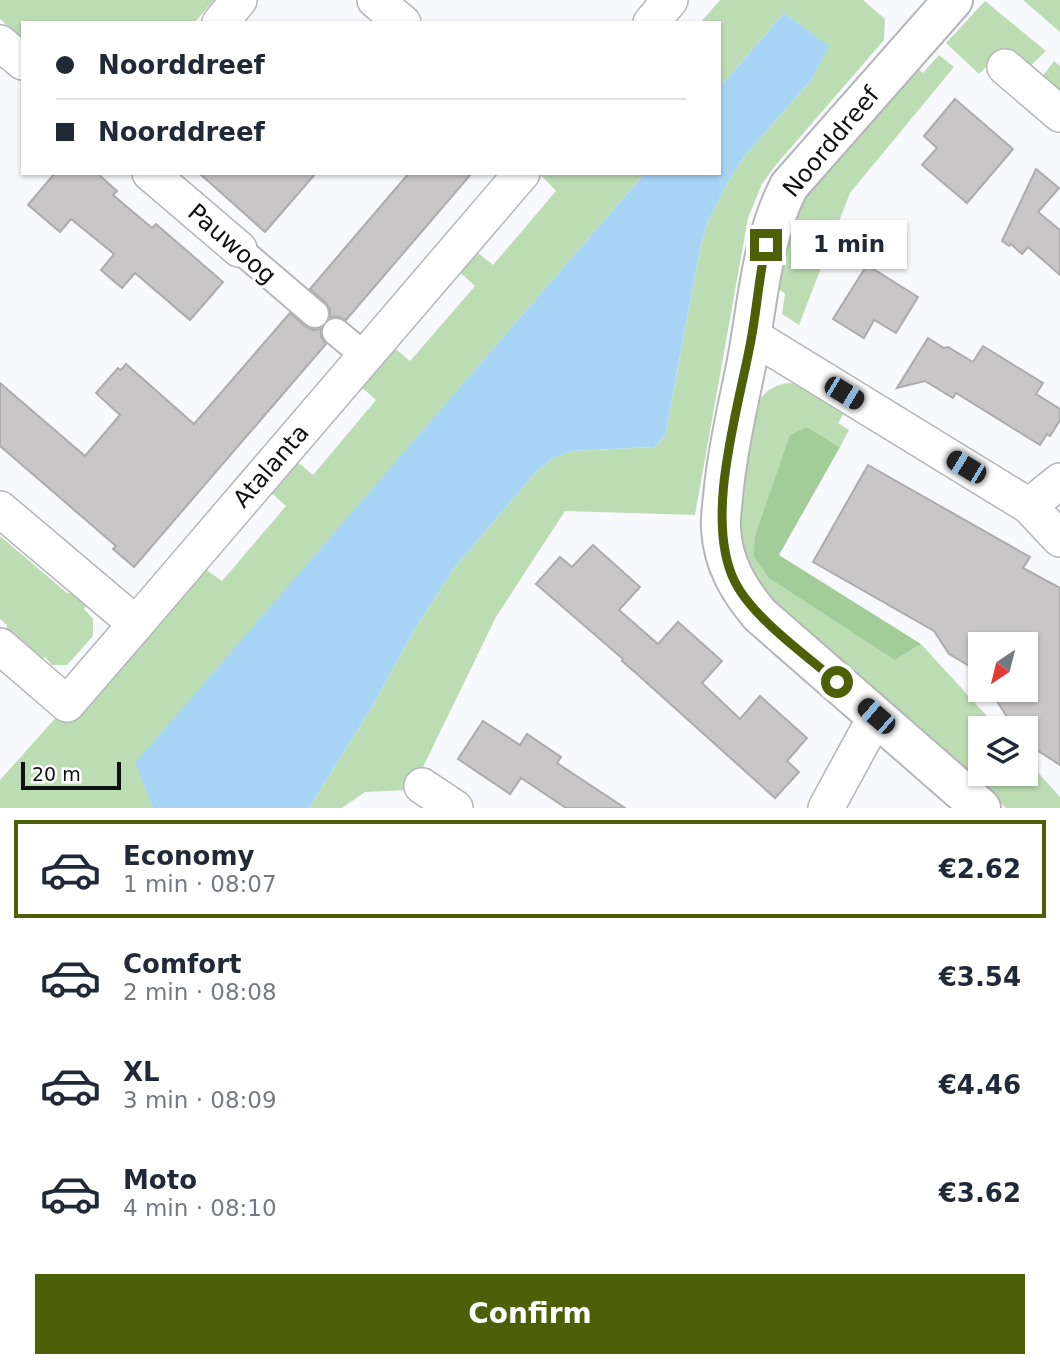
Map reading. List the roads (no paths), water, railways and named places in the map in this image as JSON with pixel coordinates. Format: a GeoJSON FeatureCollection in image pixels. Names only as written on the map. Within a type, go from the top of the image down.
{"type":"FeatureCollection","features":[{"type":"Feature","properties":{"kind":"street"},"geometry":{"type":"LineString","coordinates":[[222,21],[239,0]]}},
{"type":"Feature","properties":{"kind":"street"},"geometry":{"type":"LineString","coordinates":[[375,0],[401,21]]}},
{"type":"Feature","properties":{"kind":"street"},"geometry":{"type":"LineString","coordinates":[[653,21],[670,0]]}},
{"type":"Feature","properties":{"kind":"street","name":"Noorddreef"},"geometry":{"type":"LineString","coordinates":[[942,4],[789,186],[777,210],[760,271],[752,336],[725,473],[721,528],[724,553],[734,580],[760,615],[981,808]]}},
{"type":"Feature","properties":{"kind":"street"},"geometry":{"type":"LineString","coordinates":[[0,43],[21,60]]}},
{"type":"Feature","properties":{"kind":"street"},"geometry":{"type":"LineString","coordinates":[[1005,67],[1060,114]]}},
{"type":"Feature","properties":{"kind":"street","name":"Pauwoog"},"geometry":{"type":"LineString","coordinates":[[152,175],[315,314]]}},
{"type":"Feature","properties":{"kind":"street","name":"Atalanta"},"geometry":{"type":"LineString","coordinates":[[0,646],[68,704],[520,175]]}},
{"type":"Feature","properties":{"kind":"street"},"geometry":{"type":"LineString","coordinates":[[336,332],[365,356]]}},
{"type":"Feature","properties":{"kind":"street"},"geometry":{"type":"LineString","coordinates":[[752,336],[1029,506],[1060,539]]}},
{"type":"Feature","properties":{"kind":"street"},"geometry":{"type":"LineString","coordinates":[[1029,506],[1060,481]]}},
{"type":"Feature","properties":{"kind":"street"},"geometry":{"type":"LineString","coordinates":[[0,509],[136,624]]}},
{"type":"Feature","properties":{"kind":"street"},"geometry":{"type":"LineString","coordinates":[[826,808],[876,716]]}},
{"type":"Feature","properties":{"kind":"street"},"geometry":{"type":"LineString","coordinates":[[422,786],[455,808]]}},
{"type":"Feature","properties":{"kind":"water"},"geometry":{"type":"Polygon","coordinates":[[[784,13],[829,46],[812,79],[744,157],[708,221],[701,244],[665,436],[654,447],[572,451],[553,458],[536,472],[455,567],[413,632],[373,705],[309,808],[153,808],[135,763],[643,175],[721,175],[721,86],[784,13]]]}}]}
